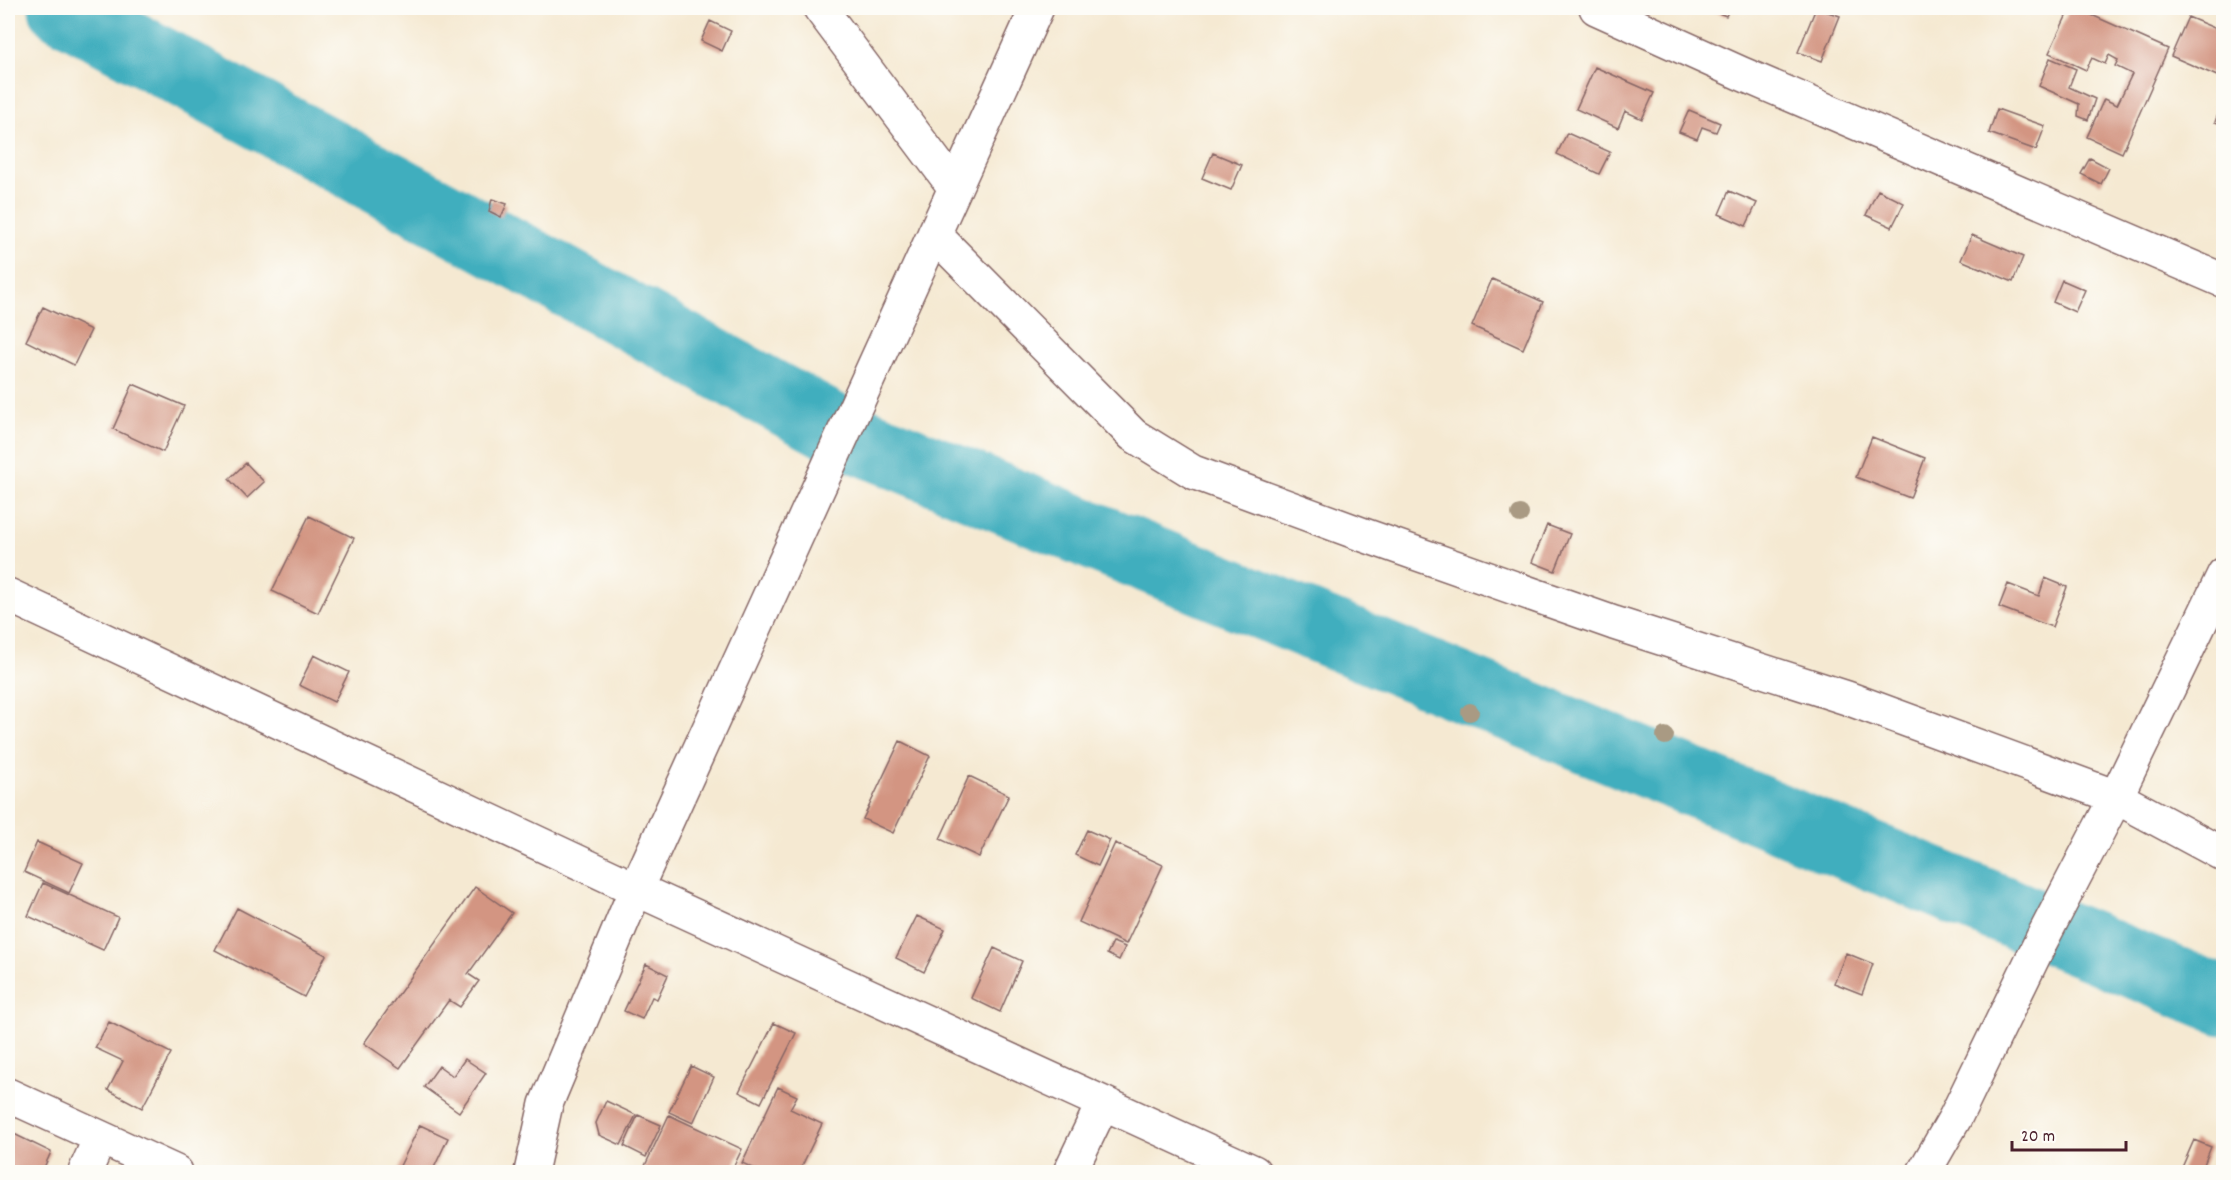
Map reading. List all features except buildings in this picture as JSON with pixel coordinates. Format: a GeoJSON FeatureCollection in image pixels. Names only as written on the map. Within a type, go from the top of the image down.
{"type":"FeatureCollection","features":[{"type":"Feature","properties":{"kind":"street"},"geometry":{"type":"LineString","coordinates":[[820,8],[955,188]]}},
{"type":"Feature","properties":{"kind":"street"},"geometry":{"type":"LineString","coordinates":[[531,1173],[546,1104],[636,890],[1037,8]]}},
{"type":"Feature","properties":{"kind":"street"},"geometry":{"type":"LineString","coordinates":[[1596,8],[1740,73],[2223,281]]}},
{"type":"Feature","properties":{"kind":"street"},"geometry":{"type":"LineString","coordinates":[[934,234],[1133,435],[1193,472],[1614,623],[1847,698],[2116,797],[2223,855]]}},
{"type":"Feature","properties":{"kind":"street"},"geometry":{"type":"LineString","coordinates":[[1924,1173],[1955,1118],[2042,939],[2116,797],[2223,574]]}},
{"type":"Feature","properties":{"kind":"street"},"geometry":{"type":"LineString","coordinates":[[8,595],[636,890],[1254,1173]]}},
{"type":"Feature","properties":{"kind":"street"},"geometry":{"type":"LineString","coordinates":[[8,1095],[176,1173]]}},
{"type":"Feature","properties":{"kind":"street"},"geometry":{"type":"LineString","coordinates":[[1070,1173],[1103,1103]]}},
{"type":"Feature","properties":{"kind":"street"},"geometry":{"type":"LineString","coordinates":[[85,1173],[100,1138]]}},
{"type":"Feature","properties":{"kind":"waterway"},"geometry":{"type":"LineString","coordinates":[[63,8],[843,433],[2224,1001]]}}]}
